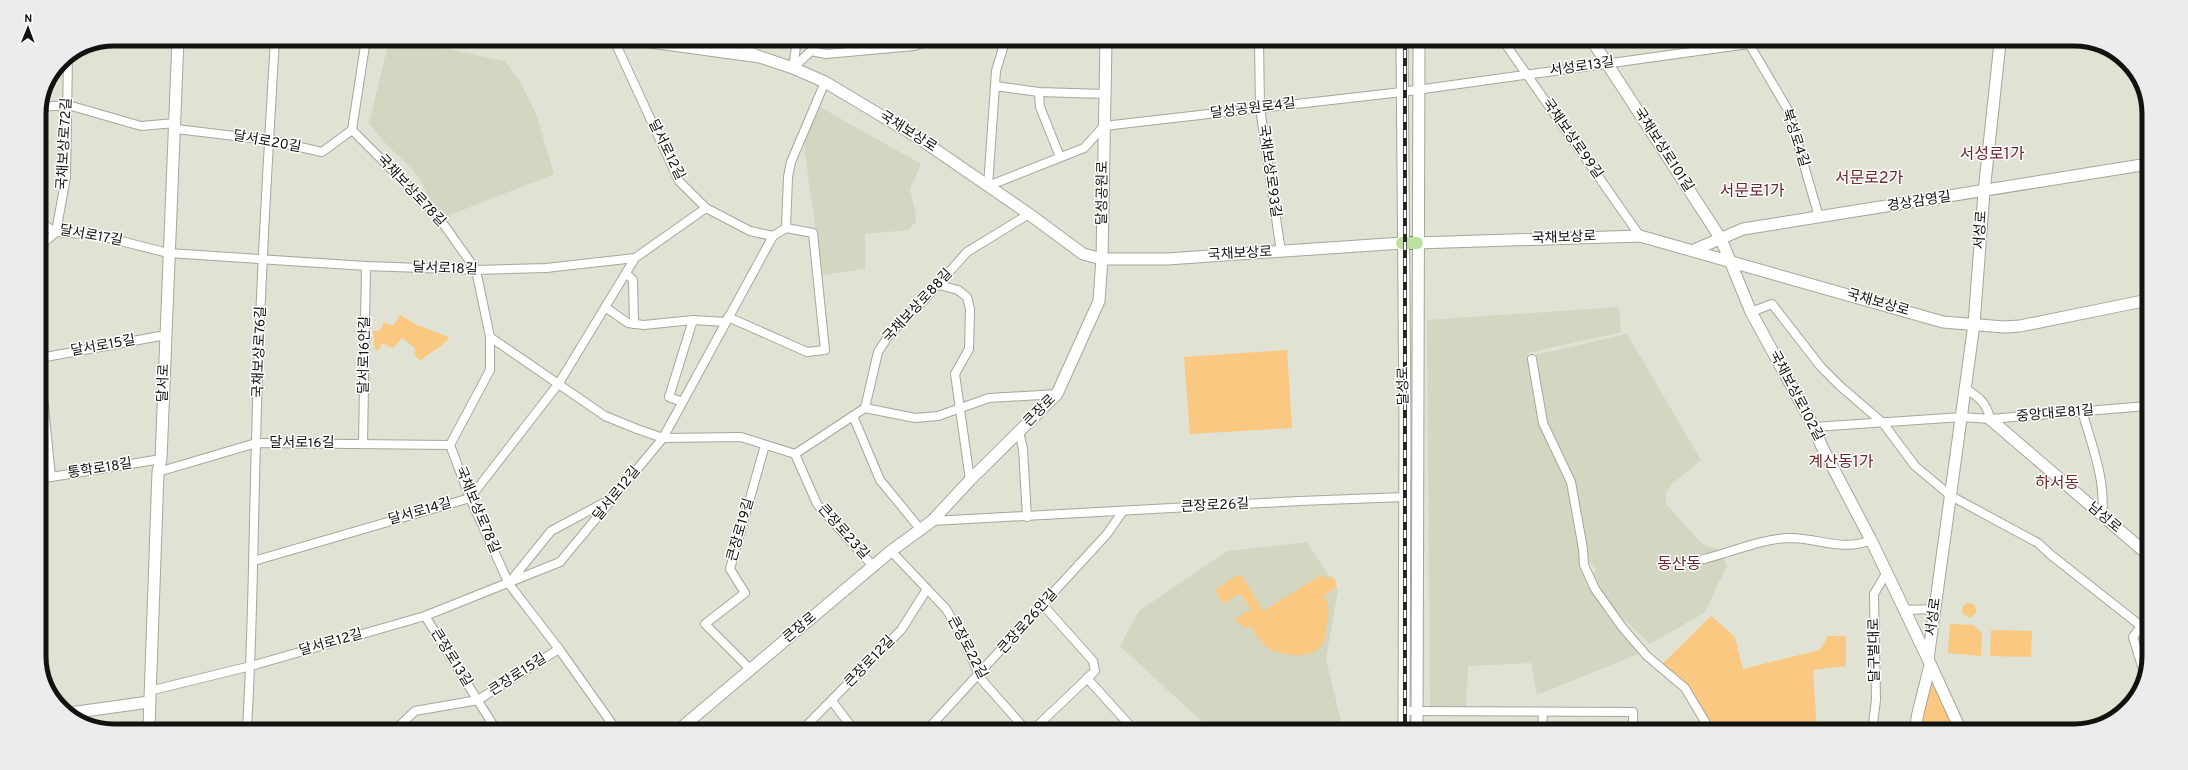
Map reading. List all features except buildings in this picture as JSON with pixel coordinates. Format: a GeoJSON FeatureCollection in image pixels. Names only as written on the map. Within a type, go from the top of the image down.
{"type":"FeatureCollection","features":[{"type":"Feature","properties":{"kind":"main road","name":"달서로"},"geometry":{"type":"LineString","coordinates":[[149,724],[158,472],[161,459],[168,253],[178,46]]}},
{"type":"Feature","properties":{"kind":"main road","name":"국채보상로"},"geometry":{"type":"LineString","coordinates":[[680,46],[760,57],[793,68],[825,82],[917,137],[1029,214],[1083,254],[1102,259],[1167,259],[1402,243],[1640,236],[1694,250],[1943,322],[2020,326],[2142,301]]}},
{"type":"Feature","properties":{"kind":"main road","name":"달성공원로"},"geometry":{"type":"LineString","coordinates":[[1102,259],[1106,46]]}},
{"type":"Feature","properties":{"kind":"main road","name":"달성로"},"geometry":{"type":"LineString","coordinates":[[1402,46],[1402,243],[1405,425],[1404,724]]}},
{"type":"Feature","properties":{"kind":"main road"},"geometry":{"type":"LineString","coordinates":[[1417,724],[1419,451],[1417,243],[1420,89],[1419,46]]}},
{"type":"Feature","properties":{"kind":"main road","name":"국채보상로101길"},"geometry":{"type":"LineString","coordinates":[[1596,46],[1721,239],[1729,261]]}},
{"type":"Feature","properties":{"kind":"main road","name":"서성로"},"geometry":{"type":"LineString","coordinates":[[1916,724],[1929,662],[1962,417],[1964,388],[1974,324],[1984,192],[2000,46]]}},
{"type":"Feature","properties":{"kind":"main road","name":"경상감영길"},"geometry":{"type":"LineString","coordinates":[[1694,250],[1743,229],[1984,192],[2142,165]]}},
{"type":"Feature","properties":{"kind":"main road","name":"큰장로"},"geometry":{"type":"LineString","coordinates":[[686,724],[874,566],[932,521],[970,480],[1057,394],[1099,301],[1102,259]]}},
{"type":"Feature","properties":{"kind":"main road","name":"국채보상로102길"},"geometry":{"type":"LineString","coordinates":[[1729,261],[1751,312],[1814,427],[1822,446],[1871,540],[1929,662]]}},
{"type":"Feature","properties":{"kind":"main road","name":"남성로"},"geometry":{"type":"LineString","coordinates":[[1990,419],[2142,550]]}},
{"type":"Feature","properties":{"kind":"main road"},"geometry":{"type":"LineString","coordinates":[[1929,662],[1958,724]]}},
{"type":"Feature","properties":{"kind":"main road"},"geometry":{"type":"LineString","coordinates":[[75,712],[149,696]]}},
{"type":"Feature","properties":{"kind":"street","name":"국채보상로76길"},"geometry":{"type":"LineString","coordinates":[[247,724],[251,666],[256,443],[275,46]]}},
{"type":"Feature","properties":{"kind":"street"},"geometry":{"type":"LineString","coordinates":[[352,130],[365,46]]}},
{"type":"Feature","properties":{"kind":"street","name":"달서로12길"},"geometry":{"type":"LineString","coordinates":[[617,46],[679,181],[706,208],[750,231],[773,236]]}},
{"type":"Feature","properties":{"kind":"street"},"geometry":{"type":"LineString","coordinates":[[742,46],[760,57]]}},
{"type":"Feature","properties":{"kind":"street"},"geometry":{"type":"LineString","coordinates":[[793,68],[796,46]]}},
{"type":"Feature","properties":{"kind":"street"},"geometry":{"type":"LineString","coordinates":[[793,68],[811,52],[826,54],[914,46]]}},
{"type":"Feature","properties":{"kind":"street"},"geometry":{"type":"LineString","coordinates":[[988,186],[996,71],[1004,46]]}},
{"type":"Feature","properties":{"kind":"street","name":"국채보상로93길"},"geometry":{"type":"LineString","coordinates":[[1259,46],[1260,108],[1281,252]]}},
{"type":"Feature","properties":{"kind":"street","name":"국채보상로99길"},"geometry":{"type":"LineString","coordinates":[[1507,46],[1640,236]]}},
{"type":"Feature","properties":{"kind":"street","name":"서성로13길"},"geometry":{"type":"LineString","coordinates":[[1402,92],[1729,46]]}},
{"type":"Feature","properties":{"kind":"street","name":"북성로4길"},"geometry":{"type":"LineString","coordinates":[[1751,46],[1788,110],[1819,217]]}},
{"type":"Feature","properties":{"kind":"street","name":"국채보상로72길"},"geometry":{"type":"LineString","coordinates":[[56,232],[66,177],[68,64]]}},
{"type":"Feature","properties":{"kind":"street"},"geometry":{"type":"LineString","coordinates":[[605,307],[615,316],[628,323],[657,324],[693,320],[727,320],[807,352],[825,350],[813,233],[786,228],[791,162],[825,82]]}},
{"type":"Feature","properties":{"kind":"street"},"geometry":{"type":"LineString","coordinates":[[995,86],[1039,92],[1105,94]]}},
{"type":"Feature","properties":{"kind":"street"},"geometry":{"type":"LineString","coordinates":[[1039,92],[1040,107],[1060,157]]}},
{"type":"Feature","properties":{"kind":"street","name":"달성공원로4길"},"geometry":{"type":"LineString","coordinates":[[1104,126],[1402,92]]}},
{"type":"Feature","properties":{"kind":"street","name":"달서로20길"},"geometry":{"type":"LineString","coordinates":[[47,106],[68,106],[141,126],[175,126],[269,140],[322,152],[352,130]]}},
{"type":"Feature","properties":{"kind":"street","name":"달성공원로"},"geometry":{"type":"LineString","coordinates":[[988,186],[1084,148],[1104,126]]}},
{"type":"Feature","properties":{"kind":"street","name":"국채보상로78길"},"geometry":{"type":"LineString","coordinates":[[352,130],[437,215],[476,270],[490,337],[490,370],[450,445],[470,498],[509,584]]}},
{"type":"Feature","properties":{"kind":"street","name":"달서로18길"},"geometry":{"type":"LineString","coordinates":[[168,253],[264,258],[366,266],[476,270],[546,268],[635,258],[706,208]]}},
{"type":"Feature","properties":{"kind":"street","name":"국채보상로88길"},"geometry":{"type":"LineString","coordinates":[[865,408],[878,352],[889,335],[939,285],[967,252],[1029,214]]}},
{"type":"Feature","properties":{"kind":"street","name":"달서로17길"},"geometry":{"type":"LineString","coordinates":[[46,226],[56,232],[97,235],[168,253]]}},
{"type":"Feature","properties":{"kind":"street","name":"달서로12길"},"geometry":{"type":"LineString","coordinates":[[149,696],[425,616],[509,584],[560,562],[663,438],[773,236],[786,228]]}},
{"type":"Feature","properties":{"kind":"street"},"geometry":{"type":"LineString","coordinates":[[46,241],[56,232]]}},
{"type":"Feature","properties":{"kind":"street","name":"달서로14길"},"geometry":{"type":"LineString","coordinates":[[254,561],[470,498],[559,383],[635,258]]}},
{"type":"Feature","properties":{"kind":"street","name":"달서로16안길"},"geometry":{"type":"LineString","coordinates":[[363,444],[366,266]]}},
{"type":"Feature","properties":{"kind":"street"},"geometry":{"type":"LineString","coordinates":[[626,273],[633,280],[634,324]]}},
{"type":"Feature","properties":{"kind":"street"},"geometry":{"type":"LineString","coordinates":[[939,285],[958,290],[967,297],[970,309],[969,349],[955,374],[970,480]]}},
{"type":"Feature","properties":{"kind":"street"},"geometry":{"type":"LineString","coordinates":[[1751,312],[1772,304],[1821,367],[1861,405],[1883,423],[1915,466],[1951,496],[2038,542],[2051,555],[2142,622]]}},
{"type":"Feature","properties":{"kind":"street"},"geometry":{"type":"LineString","coordinates":[[682,402],[669,397],[693,320]]}},
{"type":"Feature","properties":{"kind":"street","name":"달서로15길"},"geometry":{"type":"LineString","coordinates":[[46,357],[166,335]]}},
{"type":"Feature","properties":{"kind":"street"},"geometry":{"type":"LineString","coordinates":[[490,337],[605,416],[663,438],[741,437],[795,454],[865,408],[914,418],[938,416],[989,398],[1057,394]]}},
{"type":"Feature","properties":{"kind":"street"},"geometry":{"type":"LineString","coordinates":[[1532,358],[1543,424],[1571,482],[1583,548],[1584,566],[1595,589],[1622,627],[1647,656],[1685,688],[1706,724]]}},
{"type":"Feature","properties":{"kind":"street"},"geometry":{"type":"LineString","coordinates":[[1964,388],[1976,395],[1988,408],[1990,419]]}},
{"type":"Feature","properties":{"kind":"street","name":"중앙대로81길"},"geometry":{"type":"LineString","coordinates":[[1962,417],[1990,419],[2142,406]]}},
{"type":"Feature","properties":{"kind":"street"},"geometry":{"type":"LineString","coordinates":[[2082,411],[2099,470],[2104,499],[2102,516]]}},
{"type":"Feature","properties":{"kind":"street"},"geometry":{"type":"LineString","coordinates":[[853,416],[880,480],[921,530]]}},
{"type":"Feature","properties":{"kind":"street"},"geometry":{"type":"LineString","coordinates":[[1814,427],[1962,417]]}},
{"type":"Feature","properties":{"kind":"street"},"geometry":{"type":"LineString","coordinates":[[46,427],[51,477]]}},
{"type":"Feature","properties":{"kind":"street"},"geometry":{"type":"LineString","coordinates":[[1019,431],[1023,449],[1027,518]]}},
{"type":"Feature","properties":{"kind":"street","name":"달서로16길"},"geometry":{"type":"LineString","coordinates":[[158,472],[256,443],[450,445]]}},
{"type":"Feature","properties":{"kind":"street","name":"큰장로19길"},"geometry":{"type":"LineString","coordinates":[[751,670],[705,624],[746,592],[730,569],[765,445]]}},
{"type":"Feature","properties":{"kind":"street","name":"큰장로23길"},"geometry":{"type":"LineString","coordinates":[[795,454],[817,504],[874,566]]}},
{"type":"Feature","properties":{"kind":"street","name":"통학로18길"},"geometry":{"type":"LineString","coordinates":[[46,478],[161,459]]}},
{"type":"Feature","properties":{"kind":"street","name":"큰장로26길"},"geometry":{"type":"LineString","coordinates":[[932,521],[1027,518],[1123,511],[1404,497]]}},
{"type":"Feature","properties":{"kind":"street"},"geometry":{"type":"LineString","coordinates":[[509,584],[552,531],[613,498]]}},
{"type":"Feature","properties":{"kind":"street","name":"큰장로26안길"},"geometry":{"type":"LineString","coordinates":[[933,724],[980,675],[1107,534],[1123,511]]}},
{"type":"Feature","properties":{"kind":"street"},"geometry":{"type":"LineString","coordinates":[[1704,559],[1767,540],[1792,538],[1830,545],[1859,545],[1871,540]]}},
{"type":"Feature","properties":{"kind":"street","name":"큰장로22길"},"geometry":{"type":"LineString","coordinates":[[891,552],[946,609],[963,638],[980,675],[1021,724]]}},
{"type":"Feature","properties":{"kind":"street","name":"달구벌대로"},"geometry":{"type":"LineString","coordinates":[[1873,724],[1876,700],[1874,594],[1886,572]]}},
{"type":"Feature","properties":{"kind":"street","name":"큰장로15길"},"geometry":{"type":"LineString","coordinates":[[509,584],[559,649],[613,724]]}},
{"type":"Feature","properties":{"kind":"street","name":"큰장로12길"},"geometry":{"type":"LineString","coordinates":[[807,724],[832,701],[901,630],[927,589]]}},
{"type":"Feature","properties":{"kind":"street"},"geometry":{"type":"LineString","coordinates":[[1039,724],[1095,671],[1093,661],[1043,605]]}},
{"type":"Feature","properties":{"kind":"street"},"geometry":{"type":"LineString","coordinates":[[1904,610],[1935,609]]}},
{"type":"Feature","properties":{"kind":"street","name":"큰장로13길"},"geometry":{"type":"LineString","coordinates":[[425,616],[493,724]]}},
{"type":"Feature","properties":{"kind":"street"},"geometry":{"type":"LineString","coordinates":[[2141,664],[2133,637],[2142,624]]}},
{"type":"Feature","properties":{"kind":"street","name":"큰장로15길"},"geometry":{"type":"LineString","coordinates":[[478,700],[559,649]]}},
{"type":"Feature","properties":{"kind":"street"},"geometry":{"type":"LineString","coordinates":[[1087,678],[1128,724]]}},
{"type":"Feature","properties":{"kind":"street","name":"큰장로13길"},"geometry":{"type":"LineString","coordinates":[[401,724],[415,711],[478,700]]}},
{"type":"Feature","properties":{"kind":"street"},"geometry":{"type":"LineString","coordinates":[[832,701],[849,724]]}},
{"type":"Feature","properties":{"kind":"street"},"geometry":{"type":"LineString","coordinates":[[1405,711],[1633,712],[1634,724]]}},
{"type":"Feature","properties":{"kind":"street"},"geometry":{"type":"LineString","coordinates":[[1542,712],[1542,724]]}},
{"type":"Feature","properties":{"kind":"shaded area"},"geometry":{"type":"Polygon","coordinates":[[[388,46],[434,46],[505,61],[520,81],[536,114],[554,174],[440,219],[420,179],[369,124],[388,46]]]}},
{"type":"Feature","properties":{"kind":"shaded area"},"geometry":{"type":"Polygon","coordinates":[[[812,46],[861,46],[836,47],[812,46]]]}},
{"type":"Feature","properties":{"kind":"shaded area"},"geometry":{"type":"Polygon","coordinates":[[[820,107],[921,164],[910,189],[916,221],[909,230],[865,234],[865,269],[822,275],[804,147],[811,126],[820,107]]]}},
{"type":"Feature","properties":{"kind":"shaded area"},"geometry":{"type":"Polygon","coordinates":[[[1619,307],[1621,332],[1527,353],[1534,389],[1568,482],[1582,564],[1587,584],[1607,616],[1638,654],[1537,695],[1531,663],[1468,666],[1466,706],[1430,707],[1427,320],[1619,307]]]}},
{"type":"Feature","properties":{"kind":"shaded area"},"geometry":{"type":"Polygon","coordinates":[[[400,315],[417,325],[449,337],[440,347],[420,361],[414,354],[415,348],[402,338],[393,348],[382,343],[379,350],[375,350],[373,331],[380,331],[384,322],[393,326],[400,315]]]}},
{"type":"Feature","properties":{"kind":"shaded area"},"geometry":{"type":"Polygon","coordinates":[[[1627,334],[1701,460],[1672,484],[1666,492],[1666,504],[1703,545],[1718,549],[1727,565],[1705,612],[1650,644],[1614,610],[1592,579],[1596,569],[1586,559],[1574,483],[1545,422],[1535,355],[1627,334]]]}},
{"type":"Feature","properties":{"kind":"shaded area"},"geometry":{"type":"Polygon","coordinates":[[[1287,350],[1292,428],[1190,434],[1184,357],[1287,350]]]}},
{"type":"Feature","properties":{"kind":"shaded area"},"geometry":{"type":"Polygon","coordinates":[[[1307,542],[1338,590],[1326,659],[1342,724],[1205,724],[1120,646],[1139,611],[1227,551],[1307,542]]]}},
{"type":"Feature","properties":{"kind":"shaded area"},"geometry":{"type":"Polygon","coordinates":[[[1323,574],[1326,579],[1332,576],[1337,584],[1335,588],[1324,596],[1328,609],[1325,636],[1322,644],[1317,649],[1304,655],[1289,655],[1274,651],[1265,646],[1250,626],[1245,628],[1234,620],[1251,609],[1240,593],[1223,604],[1215,590],[1238,575],[1242,576],[1263,611],[1323,574]]]}},
{"type":"Feature","properties":{"kind":"shaded area"},"geometry":{"type":"Polygon","coordinates":[[[1969,603],[1974,605],[1976,610],[1974,615],[1969,617],[1964,615],[1962,610],[1964,605],[1969,603]]]}},
{"type":"Feature","properties":{"kind":"shaded area"},"geometry":{"type":"Polygon","coordinates":[[[1711,616],[1735,637],[1743,669],[1820,650],[1828,636],[1846,636],[1846,666],[1813,670],[1817,724],[1708,724],[1685,688],[1659,667],[1711,616]]]}},
{"type":"Feature","properties":{"kind":"shaded area"},"geometry":{"type":"Polygon","coordinates":[[[1950,624],[1973,625],[1982,633],[1981,656],[1948,653],[1950,624]]]}},
{"type":"Feature","properties":{"kind":"shaded area"},"geometry":{"type":"Polygon","coordinates":[[[1991,630],[2032,631],[2031,657],[1990,656],[1991,630]]]}},
{"type":"Feature","properties":{"kind":"shaded area"},"geometry":{"type":"Polygon","coordinates":[[[1930,665],[1958,724],[1917,724],[1930,665]]]}},
{"type":"Feature","properties":{"kind":"railway"},"geometry":{"type":"LineString","coordinates":[[1405,46],[1405,724]]}},
{"type":"Feature","properties":{"kind":"district","name":"서성로1가"},"geometry":{"type":"Point","coordinates":[1992,155]}},
{"type":"Feature","properties":{"kind":"district","name":"서문로2가"},"geometry":{"type":"Point","coordinates":[1869,179]}},
{"type":"Feature","properties":{"kind":"district","name":"서문로1가"},"geometry":{"type":"Point","coordinates":[1752,192]}},
{"type":"Feature","properties":{"kind":"district","name":"계산동1가"},"geometry":{"type":"Point","coordinates":[1841,463]}},
{"type":"Feature","properties":{"kind":"district","name":"하서동"},"geometry":{"type":"Point","coordinates":[2057,484]}},
{"type":"Feature","properties":{"kind":"district","name":"동산동"},"geometry":{"type":"Point","coordinates":[1679,565]}}]}
